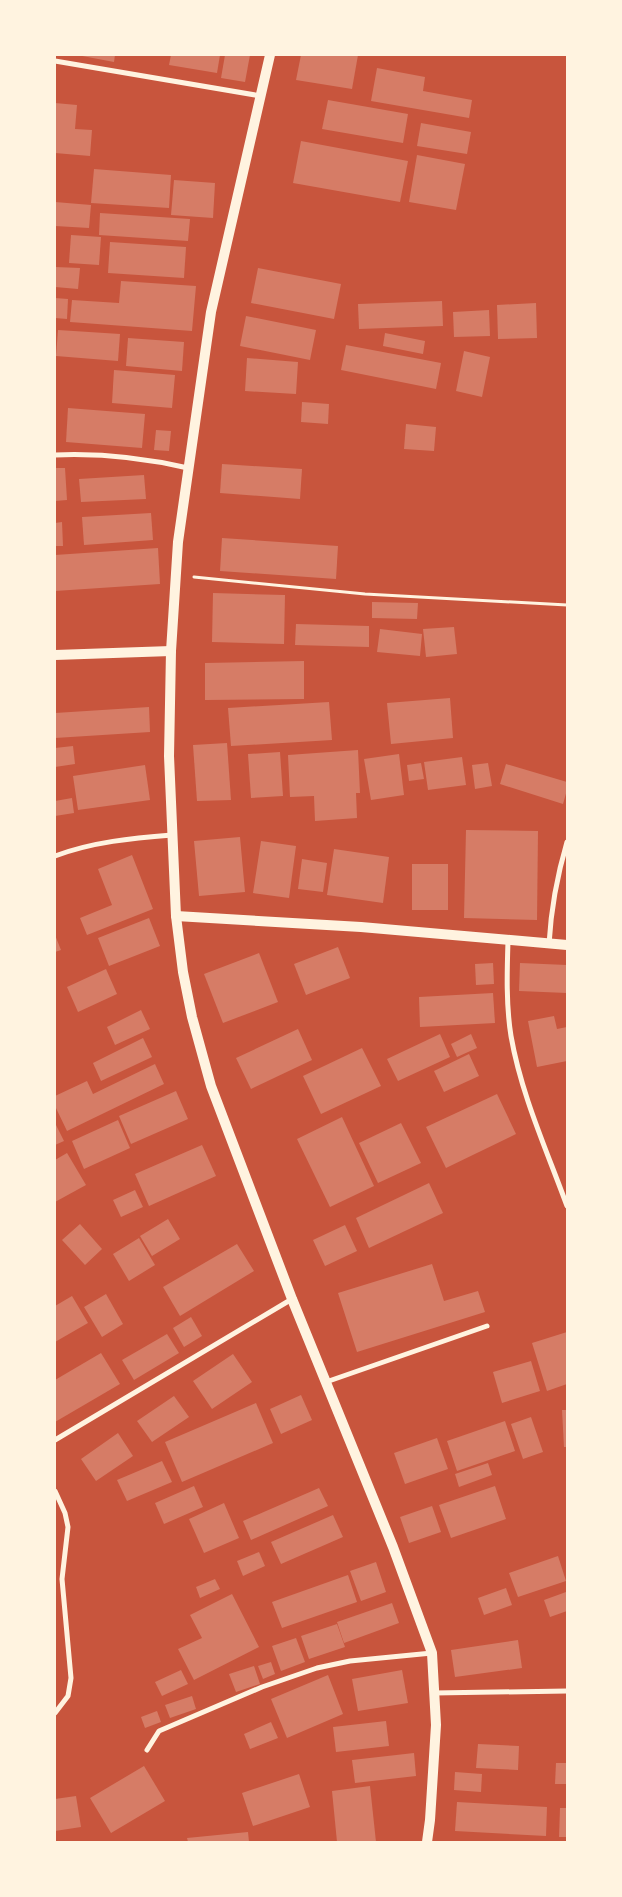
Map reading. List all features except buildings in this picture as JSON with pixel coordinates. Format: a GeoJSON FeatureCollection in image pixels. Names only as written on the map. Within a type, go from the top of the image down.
{"type":"FeatureCollection","features":[{"type":"Feature","properties":{"kind":"main road"},"geometry":{"type":"LineString","coordinates":[[270,55],[211,312],[178,542],[171,651],[169,756],[176,916],[184,981],[211,1086],[292,1299],[393,1547],[432,1654],[436,1725],[427,1842]]}},
{"type":"Feature","properties":{"kind":"main road"},"geometry":{"type":"LineString","coordinates":[[55,655],[171,651]]}},
{"type":"Feature","properties":{"kind":"main road"},"geometry":{"type":"LineString","coordinates":[[176,916],[361,926],[567,945]]}},
{"type":"Feature","properties":{"kind":"street"},"geometry":{"type":"LineString","coordinates":[[55,61],[261,96]]}},
{"type":"Feature","properties":{"kind":"street"},"geometry":{"type":"LineString","coordinates":[[55,455],[120,456],[188,468]]}},
{"type":"Feature","properties":{"kind":"street"},"geometry":{"type":"LineString","coordinates":[[55,856],[70,850],[132,839],[173,835]]}},
{"type":"Feature","properties":{"kind":"street"},"geometry":{"type":"LineString","coordinates":[[549,944],[552,909],[560,866],[567,842]]}},
{"type":"Feature","properties":{"kind":"street"},"geometry":{"type":"LineString","coordinates":[[508,941],[508,997],[511,1036],[524,1086],[567,1206]]}},
{"type":"Feature","properties":{"kind":"street"},"geometry":{"type":"LineString","coordinates":[[55,1440],[292,1299]]}},
{"type":"Feature","properties":{"kind":"street"},"geometry":{"type":"LineString","coordinates":[[326,1383],[486,1326]]}},
{"type":"Feature","properties":{"kind":"street"},"geometry":{"type":"LineString","coordinates":[[55,1491],[65,1513],[68,1527],[62,1578],[71,1686],[68,1696],[55,1713]]}},
{"type":"Feature","properties":{"kind":"street"},"geometry":{"type":"LineString","coordinates":[[147,1750],[159,1731],[262,1687],[317,1668],[350,1662],[432,1654]]}},
{"type":"Feature","properties":{"kind":"street"},"geometry":{"type":"LineString","coordinates":[[434,1693],[567,1691]]}},
{"type":"Feature","properties":{"kind":"path"},"geometry":{"type":"LineString","coordinates":[[176,575],[365,594],[567,605]]}}]}
